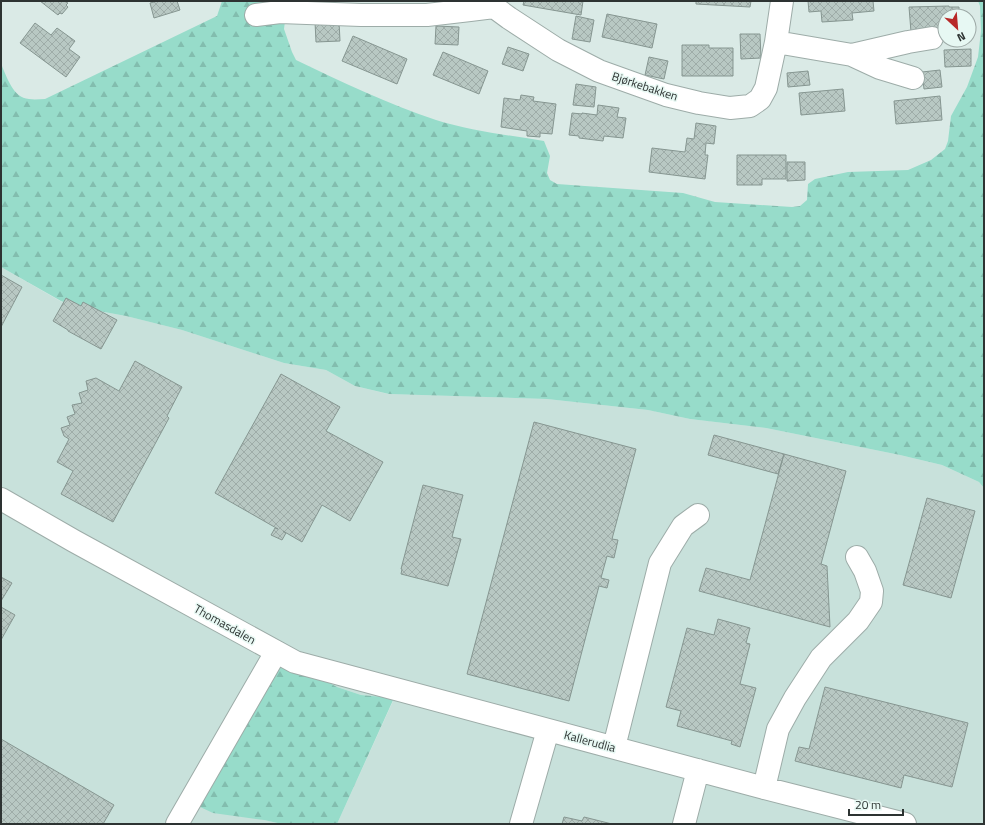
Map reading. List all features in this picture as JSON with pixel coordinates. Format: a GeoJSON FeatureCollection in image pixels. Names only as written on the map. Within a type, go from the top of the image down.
{"type":"FeatureCollection","features":[{"type":"Feature","properties":{"kind":"street","name":"Bjørkebakken"},"geometry":{"type":"LineString","coordinates":[[491,4],[558,50],[599,71],[666,95],[699,103],[730,108],[750,106],[760,99],[766,88],[776,42],[782,1]]}},
{"type":"Feature","properties":{"kind":"street"},"geometry":{"type":"LineString","coordinates":[[256,15],[280,12],[361,15],[427,15],[470,10],[491,4]]}},
{"type":"Feature","properties":{"kind":"street"},"geometry":{"type":"LineString","coordinates":[[852,55],[932,38]]}},
{"type":"Feature","properties":{"kind":"street"},"geometry":{"type":"LineString","coordinates":[[776,42],[852,55],[880,68],[913,78]]}},
{"type":"Feature","properties":{"kind":"street","name":"Thomasdalen"},"geometry":{"type":"LineString","coordinates":[[1,499],[74,541],[276,652]]}},
{"type":"Feature","properties":{"kind":"street"},"geometry":{"type":"LineString","coordinates":[[614,747],[660,563],[683,526],[698,515]]}},
{"type":"Feature","properties":{"kind":"street"},"geometry":{"type":"LineString","coordinates":[[764,788],[778,728],[795,698],[821,658],[858,621],[871,602],[872,591],[865,571],[857,557]]}},
{"type":"Feature","properties":{"kind":"street"},"geometry":{"type":"LineString","coordinates":[[177,824],[276,652]]}},
{"type":"Feature","properties":{"kind":"street","name":"Kallerudlia"},"geometry":{"type":"LineString","coordinates":[[276,652],[295,662],[764,788],[905,824]]}},
{"type":"Feature","properties":{"kind":"street"},"geometry":{"type":"LineString","coordinates":[[521,824],[548,730]]}},
{"type":"Feature","properties":{"kind":"street"},"geometry":{"type":"LineString","coordinates":[[684,824],[698,770]]}},
{"type":"Feature","properties":{"kind":"shaded area"},"geometry":{"type":"Polygon","coordinates":[[[1,267],[60,301],[77,307],[126,316],[182,330],[284,363],[326,370],[355,386],[388,394],[547,399],[648,410],[690,419],[766,428],[900,455],[942,465],[979,482],[984,488],[984,824],[337,824],[394,699],[361,695],[337,687],[300,667],[264,820],[282,824],[1,824],[1,267]]]}},
{"type":"Feature","properties":{"kind":"green space"},"geometry":{"type":"Polygon","coordinates":[[[222,1],[340,1],[317,11],[285,21],[284,29],[296,60],[383,100],[436,120],[476,130],[544,141],[550,156],[547,173],[550,180],[557,184],[683,193],[715,202],[792,207],[800,206],[807,200],[808,184],[815,179],[848,172],[908,170],[931,160],[945,149],[948,141],[951,116],[967,87],[978,57],[981,31],[980,6],[978,1],[984,1],[984,488],[979,482],[942,465],[766,428],[690,419],[648,410],[547,399],[389,394],[355,386],[326,370],[284,363],[182,330],[126,316],[77,307],[61,301],[1,267],[1,64],[8,81],[19,95],[23,98],[29,99],[45,99],[217,16],[222,1]]]}},
{"type":"Feature","properties":{"kind":"green space"},"geometry":{"type":"Polygon","coordinates":[[[284,664],[300,667],[337,687],[361,695],[394,698],[337,824],[282,824],[213,813],[198,806],[261,675],[284,664]]]}},
{"type":"Feature","properties":{"kind":"building"},"geometry":{"type":"Polygon","coordinates":[[[40,1],[64,1],[68,3],[66,5],[68,7],[62,14],[60,13],[58,15],[40,1]]]}},
{"type":"Feature","properties":{"kind":"building"},"geometry":{"type":"Polygon","coordinates":[[[158,1],[177,1],[180,10],[154,18],[150,3],[158,1]]]}},
{"type":"Feature","properties":{"kind":"building"},"geometry":{"type":"Polygon","coordinates":[[[524,1],[583,1],[581,15],[523,5],[524,1]]]}},
{"type":"Feature","properties":{"kind":"building"},"geometry":{"type":"Polygon","coordinates":[[[696,1],[751,1],[750,7],[696,4],[696,1]]]}},
{"type":"Feature","properties":{"kind":"building"},"geometry":{"type":"Polygon","coordinates":[[[808,1],[873,1],[874,11],[852,13],[853,20],[822,22],[821,11],[809,12],[808,1]]]}},
{"type":"Feature","properties":{"kind":"building"},"geometry":{"type":"Polygon","coordinates":[[[949,6],[959,8],[937,8],[937,32],[911,32],[909,7],[949,6]]]}},
{"type":"Feature","properties":{"kind":"building"},"geometry":{"type":"Polygon","coordinates":[[[607,14],[657,24],[652,48],[602,37],[607,14]]]}},
{"type":"Feature","properties":{"kind":"building"},"geometry":{"type":"Polygon","coordinates":[[[576,16],[594,20],[590,42],[572,39],[576,16]]]}},
{"type":"Feature","properties":{"kind":"building"},"geometry":{"type":"Polygon","coordinates":[[[339,21],[340,41],[316,42],[315,22],[339,21]]]}},
{"type":"Feature","properties":{"kind":"building"},"geometry":{"type":"Polygon","coordinates":[[[35,23],[51,35],[57,28],[75,41],[69,49],[80,57],[66,77],[20,43],[35,23]]]}},
{"type":"Feature","properties":{"kind":"building"},"geometry":{"type":"Polygon","coordinates":[[[436,26],[459,27],[458,45],[435,44],[436,26]]]}},
{"type":"Feature","properties":{"kind":"building"},"geometry":{"type":"Polygon","coordinates":[[[740,34],[760,34],[761,58],[741,59],[740,34]]]}},
{"type":"Feature","properties":{"kind":"building"},"geometry":{"type":"Polygon","coordinates":[[[353,36],[407,59],[397,84],[342,61],[353,36]]]}},
{"type":"Feature","properties":{"kind":"building"},"geometry":{"type":"Polygon","coordinates":[[[682,45],[709,45],[709,48],[733,48],[733,76],[682,76],[682,45]]]}},
{"type":"Feature","properties":{"kind":"building"},"geometry":{"type":"Polygon","coordinates":[[[508,47],[529,54],[523,71],[502,64],[508,47]]]}},
{"type":"Feature","properties":{"kind":"building"},"geometry":{"type":"Polygon","coordinates":[[[971,49],[971,66],[945,67],[944,50],[971,49]]]}},
{"type":"Feature","properties":{"kind":"building"},"geometry":{"type":"Polygon","coordinates":[[[443,52],[488,71],[479,94],[433,75],[443,52]]]}},
{"type":"Feature","properties":{"kind":"building"},"geometry":{"type":"Polygon","coordinates":[[[649,57],[668,61],[664,79],[645,75],[649,57]]]}},
{"type":"Feature","properties":{"kind":"building"},"geometry":{"type":"Polygon","coordinates":[[[940,70],[942,87],[924,89],[922,72],[940,70]]]}},
{"type":"Feature","properties":{"kind":"building"},"geometry":{"type":"Polygon","coordinates":[[[808,71],[810,85],[788,87],[787,73],[808,71]]]}},
{"type":"Feature","properties":{"kind":"building"},"geometry":{"type":"Polygon","coordinates":[[[576,84],[596,87],[594,107],[573,105],[576,84]]]}},
{"type":"Feature","properties":{"kind":"building"},"geometry":{"type":"Polygon","coordinates":[[[843,89],[845,111],[801,115],[799,93],[843,89]]]}},
{"type":"Feature","properties":{"kind":"building"},"geometry":{"type":"Polygon","coordinates":[[[521,95],[534,97],[533,101],[556,104],[552,134],[540,133],[540,137],[527,136],[527,131],[501,127],[504,98],[520,100],[521,95]]]}},
{"type":"Feature","properties":{"kind":"building"},"geometry":{"type":"Polygon","coordinates":[[[940,96],[942,120],[896,124],[894,101],[940,96]]]}},
{"type":"Feature","properties":{"kind":"building"},"geometry":{"type":"Polygon","coordinates":[[[598,105],[619,108],[617,117],[626,118],[623,138],[604,136],[603,141],[579,138],[579,136],[569,135],[572,113],[597,115],[598,105]]]}},
{"type":"Feature","properties":{"kind":"building"},"geometry":{"type":"Polygon","coordinates":[[[696,123],[716,126],[714,144],[706,143],[705,155],[708,155],[705,179],[649,172],[652,148],[685,152],[687,138],[694,139],[696,123]]]}},
{"type":"Feature","properties":{"kind":"building"},"geometry":{"type":"Polygon","coordinates":[[[737,155],[786,155],[786,179],[762,179],[762,185],[737,185],[737,155]]]}},
{"type":"Feature","properties":{"kind":"building"},"geometry":{"type":"Polygon","coordinates":[[[787,162],[805,162],[805,180],[787,181],[787,162]]]}},
{"type":"Feature","properties":{"kind":"building"},"geometry":{"type":"Polygon","coordinates":[[[1,275],[22,287],[1,327],[1,275]]]}},
{"type":"Feature","properties":{"kind":"building"},"geometry":{"type":"Polygon","coordinates":[[[66,298],[81,306],[83,302],[117,320],[101,349],[53,321],[66,298]]]}},
{"type":"Feature","properties":{"kind":"building"},"geometry":{"type":"Polygon","coordinates":[[[135,361],[182,387],[167,416],[169,418],[113,522],[61,494],[73,471],[57,462],[69,439],[64,436],[61,428],[70,425],[67,417],[75,414],[72,405],[82,403],[79,393],[88,390],[86,381],[96,378],[119,391],[135,361]]]}},
{"type":"Feature","properties":{"kind":"building"},"geometry":{"type":"Polygon","coordinates":[[[281,374],[340,407],[326,431],[383,462],[350,521],[322,505],[302,542],[283,531],[286,533],[282,540],[271,535],[275,528],[278,529],[215,493],[281,374]]]}},
{"type":"Feature","properties":{"kind":"building"},"geometry":{"type":"Polygon","coordinates":[[[534,422],[636,449],[612,539],[618,540],[614,558],[607,556],[601,578],[609,580],[607,588],[599,586],[569,701],[467,674],[534,422]]]}},
{"type":"Feature","properties":{"kind":"building"},"geometry":{"type":"Polygon","coordinates":[[[714,435],[784,454],[778,474],[708,455],[714,435]]]}},
{"type":"Feature","properties":{"kind":"building"},"geometry":{"type":"Polygon","coordinates":[[[784,454],[846,471],[821,564],[827,566],[830,627],[699,591],[706,568],[750,580],[784,454]]]}},
{"type":"Feature","properties":{"kind":"building"},"geometry":{"type":"Polygon","coordinates":[[[423,485],[463,495],[452,537],[461,539],[448,586],[401,574],[423,485]]]}},
{"type":"Feature","properties":{"kind":"building"},"geometry":{"type":"Polygon","coordinates":[[[927,498],[975,511],[951,598],[903,585],[927,498]]]}},
{"type":"Feature","properties":{"kind":"building"},"geometry":{"type":"Polygon","coordinates":[[[1,577],[12,583],[1,601],[1,577]]]}},
{"type":"Feature","properties":{"kind":"building"},"geometry":{"type":"Polygon","coordinates":[[[1,607],[15,615],[1,640],[1,607]]]}},
{"type":"Feature","properties":{"kind":"building"},"geometry":{"type":"Polygon","coordinates":[[[718,619],[750,628],[746,643],[750,644],[740,684],[756,688],[740,747],[731,744],[732,741],[677,726],[681,711],[666,707],[687,628],[714,635],[718,619]]]}},
{"type":"Feature","properties":{"kind":"building"},"geometry":{"type":"Polygon","coordinates":[[[825,687],[968,723],[952,787],[904,775],[901,788],[795,761],[799,747],[809,749],[825,687]]]}},
{"type":"Feature","properties":{"kind":"building"},"geometry":{"type":"Polygon","coordinates":[[[1,739],[114,805],[103,824],[1,824],[1,739]]]}},
{"type":"Feature","properties":{"kind":"building"},"geometry":{"type":"Polygon","coordinates":[[[564,817],[582,821],[584,817],[612,824],[562,824],[564,817]]]}}]}
